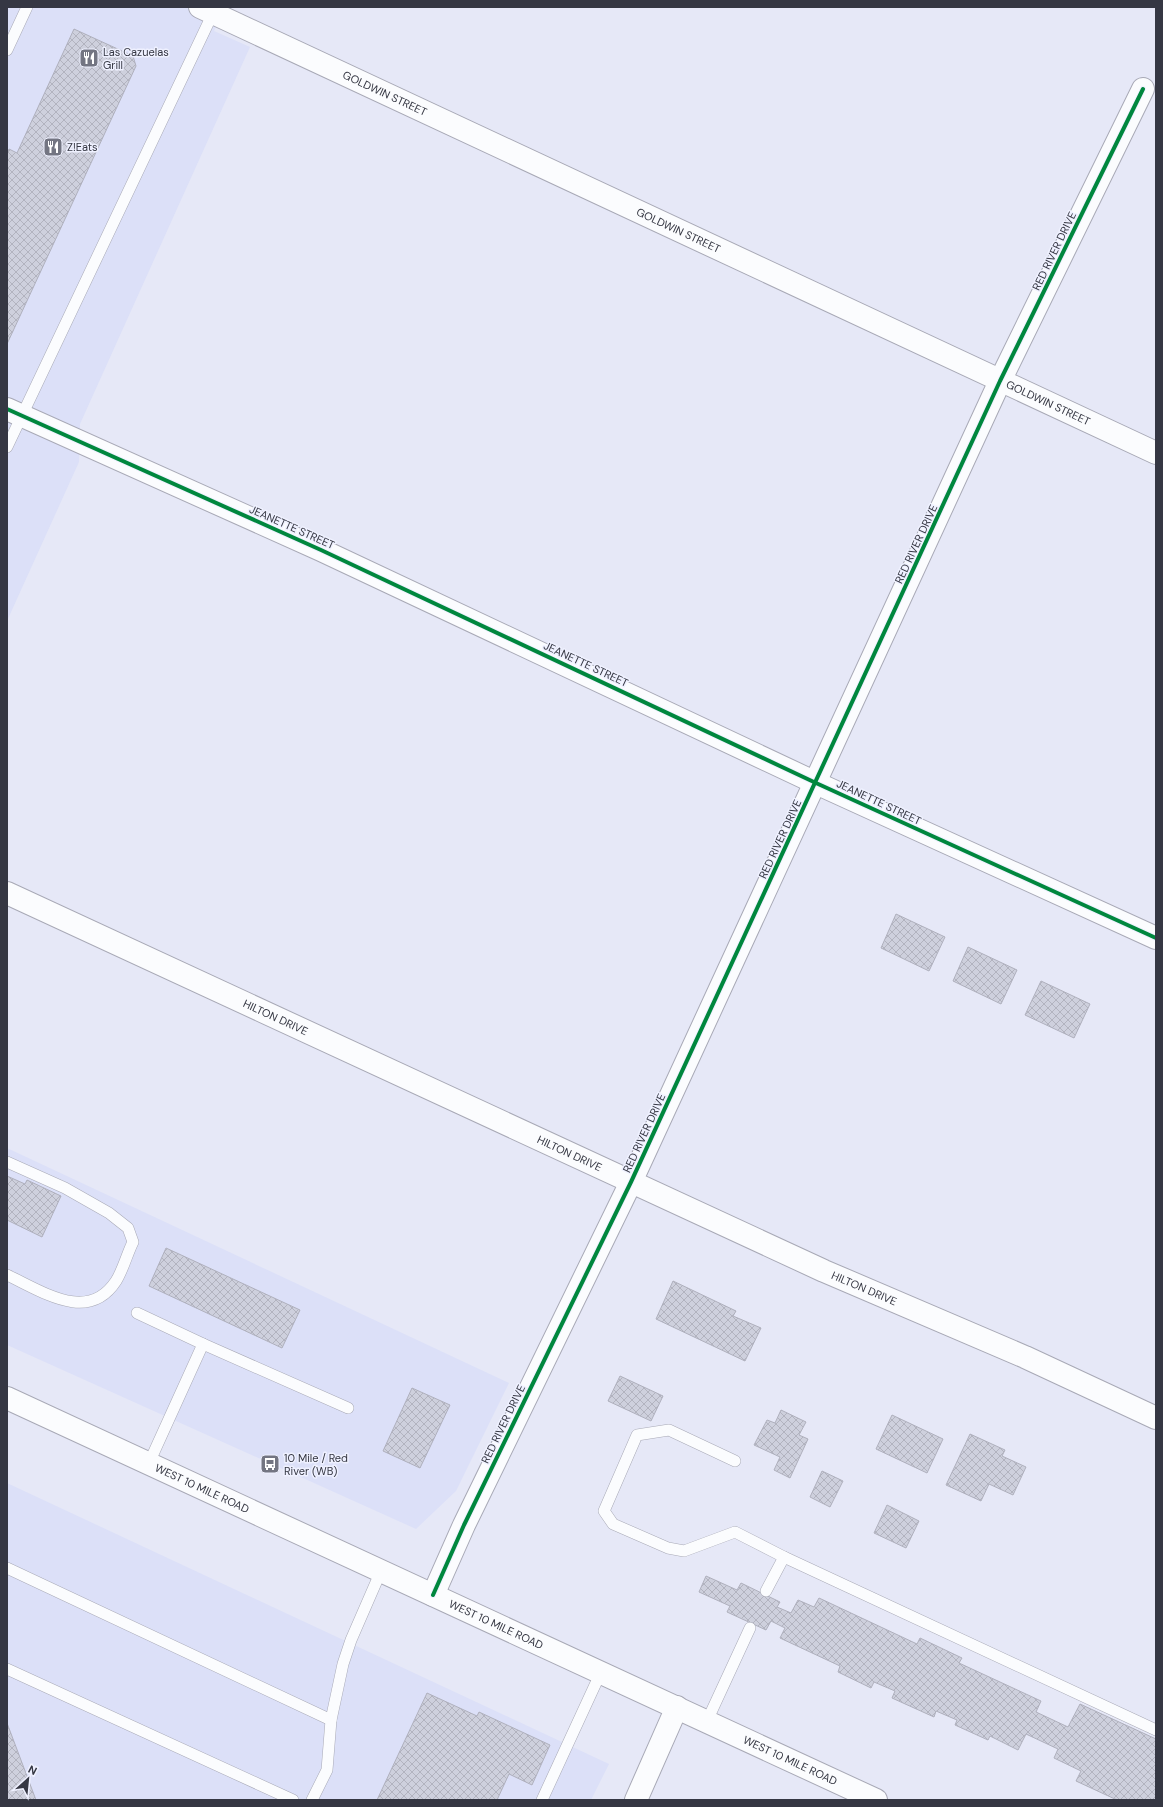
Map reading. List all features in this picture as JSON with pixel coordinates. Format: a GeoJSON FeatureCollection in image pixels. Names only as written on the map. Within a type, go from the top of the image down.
{"type":"FeatureCollection","features":[{"type":"Feature","properties":{"kind":"street","name":"GOLDWIN STREET"},"geometry":{"type":"LineString","coordinates":[[206,10],[1156,453]]}},
{"type":"Feature","properties":{"kind":"street","name":"RED RIVER DRIVE"},"geometry":{"type":"LineString","coordinates":[[433,1595],[467,1518],[631,1182],[1000,381],[1142,89]]}},
{"type":"Feature","properties":{"kind":"street","name":"JEANETTE STREET"},"geometry":{"type":"LineString","coordinates":[[14,412],[321,550],[816,783],[1156,938]]}},
{"type":"Feature","properties":{"kind":"street","name":"HILTON DRIVE"},"geometry":{"type":"LineString","coordinates":[[7,893],[824,1271],[1025,1357],[1156,1418]]}},
{"type":"Feature","properties":{"kind":"street","name":"WEST 10 MILE ROAD"},"geometry":{"type":"LineString","coordinates":[[7,1398],[876,1800]]}},
{"type":"Feature","properties":{"kind":"street"},"geometry":{"type":"LineString","coordinates":[[636,1800],[677,1707]]}},
{"type":"Feature","properties":{"kind":"lane"},"geometry":{"type":"LineString","coordinates":[[7,50],[27,7]]}},
{"type":"Feature","properties":{"kind":"lane"},"geometry":{"type":"LineString","coordinates":[[7,447],[14,412],[206,10]]}},
{"type":"Feature","properties":{"kind":"lane"},"geometry":{"type":"LineString","coordinates":[[7,1162],[65,1188],[109,1213],[128,1228],[132,1242],[116,1281],[102,1297],[86,1303],[68,1303],[7,1276]]}},
{"type":"Feature","properties":{"kind":"lane"},"geometry":{"type":"LineString","coordinates":[[137,1314],[348,1408]]}},
{"type":"Feature","properties":{"kind":"lane"},"geometry":{"type":"LineString","coordinates":[[149,1463],[203,1344]]}},
{"type":"Feature","properties":{"kind":"lane"},"geometry":{"type":"LineString","coordinates":[[735,1461],[670,1430],[637,1435],[604,1511],[613,1524],[668,1548],[684,1551],[735,1532],[784,1557],[1156,1730]]}},
{"type":"Feature","properties":{"kind":"lane"},"geometry":{"type":"LineString","coordinates":[[766,1591],[784,1557]]}},
{"type":"Feature","properties":{"kind":"lane"},"geometry":{"type":"LineString","coordinates":[[7,1568],[331,1720]]}},
{"type":"Feature","properties":{"kind":"lane"},"geometry":{"type":"LineString","coordinates":[[312,1800],[327,1770],[331,1720],[343,1664],[351,1640],[381,1572]]}},
{"type":"Feature","properties":{"kind":"lane"},"geometry":{"type":"LineString","coordinates":[[707,1721],[750,1628]]}},
{"type":"Feature","properties":{"kind":"lane"},"geometry":{"type":"LineString","coordinates":[[7,1669],[293,1800]]}},
{"type":"Feature","properties":{"kind":"lane"},"geometry":{"type":"LineString","coordinates":[[542,1800],[601,1672]]}},
{"type":"Feature","properties":{"kind":"shaded area"},"geometry":{"type":"Polygon","coordinates":[[[7,7],[225,7],[214,31],[250,47],[80,424],[79,462],[7,621],[7,7]]]}},
{"type":"Feature","properties":{"kind":"shaded area"},"geometry":{"type":"Polygon","coordinates":[[[7,1148],[509,1383],[456,1491],[416,1529],[7,1345],[7,1148]]]}},
{"type":"Feature","properties":{"kind":"shaded area"},"geometry":{"type":"Polygon","coordinates":[[[7,1483],[609,1764],[591,1800],[7,1800],[7,1483]]]}},
{"type":"Feature","properties":{"kind":"building"},"geometry":{"type":"Polygon","coordinates":[[[74,29],[133,56],[136,66],[7,344],[7,154],[9,149],[17,153],[74,29]]]}},
{"type":"Feature","properties":{"kind":"building"},"geometry":{"type":"Polygon","coordinates":[[[896,914],[945,937],[929,971],[881,948],[896,914]]]}},
{"type":"Feature","properties":{"kind":"building"},"geometry":{"type":"Polygon","coordinates":[[[968,947],[1017,970],[1001,1004],[953,981],[968,947]]]}},
{"type":"Feature","properties":{"kind":"building"},"geometry":{"type":"Polygon","coordinates":[[[1041,981],[1090,1004],[1074,1038],[1025,1015],[1041,981]]]}},
{"type":"Feature","properties":{"kind":"building"},"geometry":{"type":"Polygon","coordinates":[[[7,1176],[25,1184],[27,1180],[61,1196],[42,1237],[7,1220],[7,1176]]]}},
{"type":"Feature","properties":{"kind":"building"},"geometry":{"type":"Polygon","coordinates":[[[166,1248],[300,1310],[282,1348],[149,1286],[166,1248]]]}},
{"type":"Feature","properties":{"kind":"building"},"geometry":{"type":"Polygon","coordinates":[[[673,1281],[736,1311],[733,1316],[761,1328],[745,1361],[656,1319],[673,1281]]]}},
{"type":"Feature","properties":{"kind":"building"},"geometry":{"type":"Polygon","coordinates":[[[620,1376],[663,1396],[651,1421],[608,1401],[620,1376]]]}},
{"type":"Feature","properties":{"kind":"building"},"geometry":{"type":"Polygon","coordinates":[[[412,1388],[450,1405],[420,1468],[383,1451],[412,1388]]]}},
{"type":"Feature","properties":{"kind":"building"},"geometry":{"type":"Polygon","coordinates":[[[781,1410],[806,1422],[799,1435],[808,1439],[790,1478],[774,1470],[780,1457],[754,1445],[767,1420],[775,1423],[781,1410]]]}},
{"type":"Feature","properties":{"kind":"building"},"geometry":{"type":"Polygon","coordinates":[[[892,1415],[943,1439],[927,1473],[876,1449],[892,1415]]]}},
{"type":"Feature","properties":{"kind":"building"},"geometry":{"type":"Polygon","coordinates":[[[970,1434],[1005,1450],[1002,1456],[1026,1467],[1013,1495],[989,1484],[981,1501],[946,1485],[970,1434]]]}},
{"type":"Feature","properties":{"kind":"building"},"geometry":{"type":"Polygon","coordinates":[[[822,1471],[843,1481],[830,1507],[810,1497],[822,1471]]]}},
{"type":"Feature","properties":{"kind":"building"},"geometry":{"type":"Polygon","coordinates":[[[887,1505],[919,1521],[906,1548],[874,1533],[887,1505]]]}},
{"type":"Feature","properties":{"kind":"building"},"geometry":{"type":"Polygon","coordinates":[[[706,1576],[737,1590],[741,1583],[780,1602],[777,1607],[791,1613],[798,1600],[814,1607],[819,1598],[917,1644],[920,1638],[962,1658],[959,1663],[1041,1701],[1036,1712],[1068,1727],[1080,1704],[1156,1739],[1156,1800],[1117,1800],[1076,1781],[1081,1771],[1054,1758],[1058,1749],[1026,1734],[1018,1750],[990,1736],[988,1740],[955,1725],[957,1720],[936,1711],[934,1717],[892,1698],[895,1691],[874,1682],[871,1688],[838,1672],[840,1666],[780,1638],[785,1628],[771,1621],[766,1630],[727,1612],[730,1606],[699,1592],[706,1576]]]}},
{"type":"Feature","properties":{"kind":"building"},"geometry":{"type":"Polygon","coordinates":[[[427,1693],[477,1716],[479,1712],[550,1745],[532,1785],[509,1774],[497,1800],[377,1800],[427,1693]]]}},
{"type":"Feature","properties":{"kind":"building"},"geometry":{"type":"Polygon","coordinates":[[[7,1723],[36,1800],[7,1800],[7,1723]]]}},
{"type":"Feature","properties":{"kind":"cycle path"},"geometry":{"type":"LineString","coordinates":[[433,1595],[464,1525],[631,1182],[1000,381],[1143,89]]}},
{"type":"Feature","properties":{"kind":"cycle path"},"geometry":{"type":"LineString","coordinates":[[7,409],[321,550],[816,783],[1156,938]]}},
{"type":"Feature","properties":{"kind":"place","name":"Las Cazuelas Grill"},"geometry":{"type":"Point","coordinates":[89,58]}},
{"type":"Feature","properties":{"kind":"place","name":"Z!Eats"},"geometry":{"type":"Point","coordinates":[53,147]}},
{"type":"Feature","properties":{"kind":"place","name":"10 Mile / Red River (WB)"},"geometry":{"type":"Point","coordinates":[270,1464]}}]}
